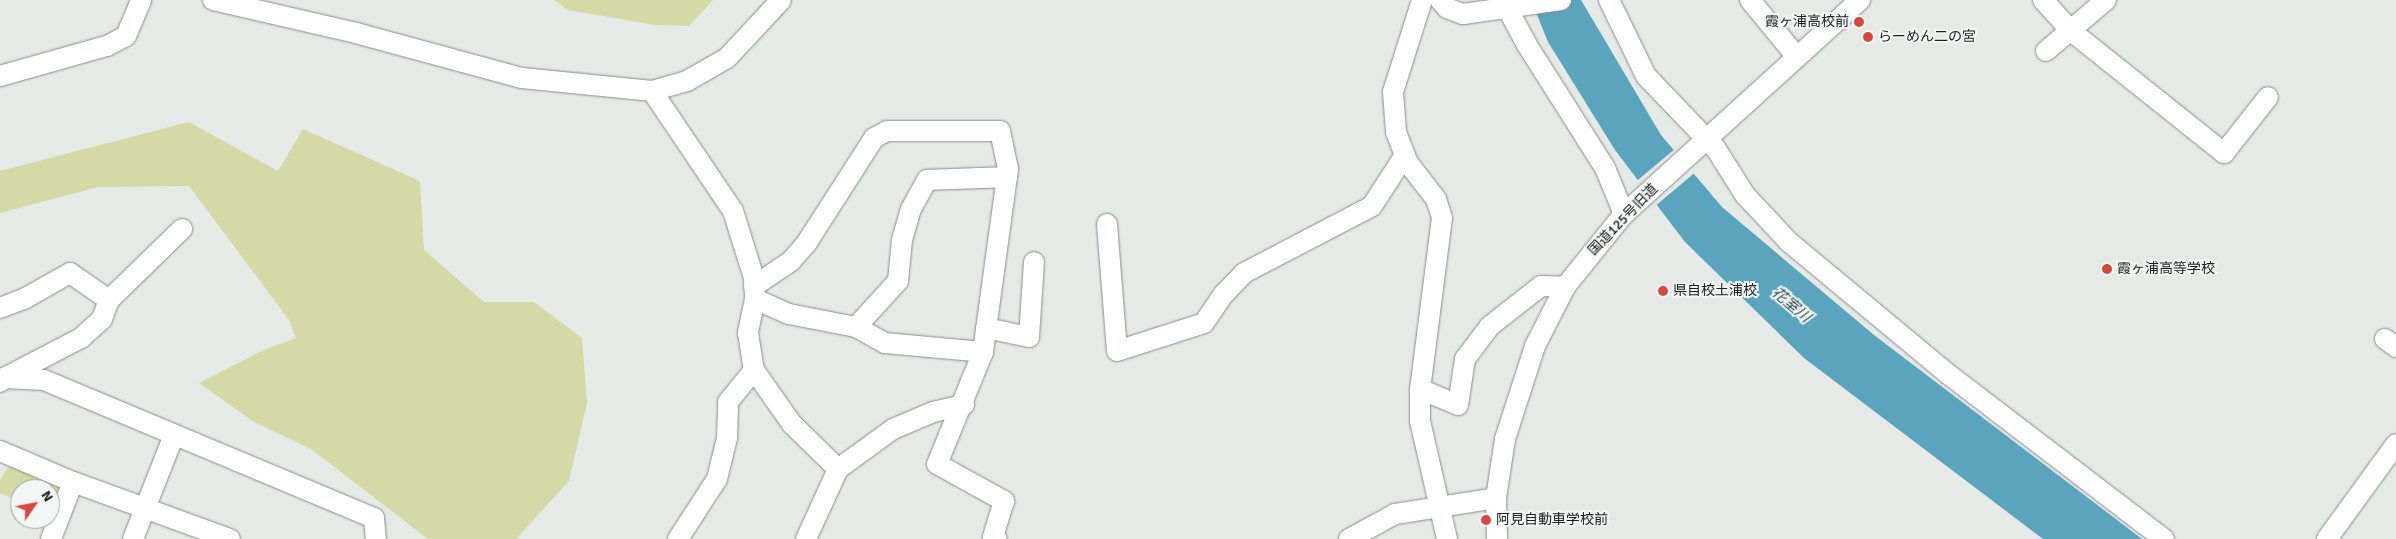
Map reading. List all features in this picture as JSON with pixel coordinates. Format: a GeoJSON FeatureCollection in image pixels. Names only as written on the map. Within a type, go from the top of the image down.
{"type":"FeatureCollection","features":[{"type":"Feature","properties":{"kind":"street"},"geometry":{"type":"LineString","coordinates":[[0,76],[107,46],[126,36],[141,0]]}},
{"type":"Feature","properties":{"kind":"street"},"geometry":{"type":"LineString","coordinates":[[213,0],[356,33],[522,78],[652,91],[687,82],[727,58],[781,0]]}},
{"type":"Feature","properties":{"kind":"street"},"geometry":{"type":"LineString","coordinates":[[1422,0],[1393,92],[1396,132],[1405,155],[1436,199],[1442,218],[1420,389],[1422,434],[1442,508],[1447,539]]}},
{"type":"Feature","properties":{"kind":"street"},"geometry":{"type":"LineString","coordinates":[[1440,0],[1447,8],[1463,14],[1511,5],[1561,0]]}},
{"type":"Feature","properties":{"kind":"street"},"geometry":{"type":"LineString","coordinates":[[1609,0],[1646,76],[1756,208],[1820,269],[1941,368],[2164,539]]}},
{"type":"Feature","properties":{"kind":"street"},"geometry":{"type":"LineString","coordinates":[[1750,0],[1797,57]]}},
{"type":"Feature","properties":{"kind":"street","name":"国道125号旧道"},"geometry":{"type":"LineString","coordinates":[[1497,539],[1496,498],[1505,439],[1526,369],[1565,287],[1631,207],[1860,0]]}},
{"type":"Feature","properties":{"kind":"street"},"geometry":{"type":"LineString","coordinates":[[2043,0],[2071,31],[2224,152],[2268,98]]}},
{"type":"Feature","properties":{"kind":"street"},"geometry":{"type":"LineString","coordinates":[[2046,51],[2106,0]]}},
{"type":"Feature","properties":{"kind":"street"},"geometry":{"type":"LineString","coordinates":[[1511,5],[1606,168],[1631,207]]}},
{"type":"Feature","properties":{"kind":"street"},"geometry":{"type":"LineString","coordinates":[[652,91],[733,212],[754,292],[748,333],[754,370],[792,424],[838,469]]}},
{"type":"Feature","properties":{"kind":"street"},"geometry":{"type":"LineString","coordinates":[[754,292],[791,262],[806,244],[874,138],[887,131],[1000,131],[1006,177],[983,352],[964,405],[937,464],[1004,501],[994,538]]}},
{"type":"Feature","properties":{"kind":"street"},"geometry":{"type":"LineString","coordinates":[[1107,224],[1117,351],[1204,323],[1223,295],[1244,273],[1372,206],[1405,155]]}},
{"type":"Feature","properties":{"kind":"street"},"geometry":{"type":"LineString","coordinates":[[856,327],[898,281],[902,240],[911,209],[927,180],[1006,177]]}},
{"type":"Feature","properties":{"kind":"street"},"geometry":{"type":"LineString","coordinates":[[2,380],[81,338],[102,319],[109,300],[182,229]]}},
{"type":"Feature","properties":{"kind":"street"},"geometry":{"type":"LineString","coordinates":[[986,328],[1029,337],[1034,262]]}},
{"type":"Feature","properties":{"kind":"street"},"geometry":{"type":"LineString","coordinates":[[0,308],[24,299],[70,272],[109,300]]}},
{"type":"Feature","properties":{"kind":"street"},"geometry":{"type":"LineString","coordinates":[[1420,389],[1458,405],[1466,359],[1490,326],[1540,286],[1565,287]]}},
{"type":"Feature","properties":{"kind":"street"},"geometry":{"type":"LineString","coordinates":[[754,292],[789,314],[856,327],[886,343],[983,352]]}},
{"type":"Feature","properties":{"kind":"street"},"geometry":{"type":"LineString","coordinates":[[678,539],[717,480],[727,438],[728,402],[754,370]]}},
{"type":"Feature","properties":{"kind":"street"},"geometry":{"type":"LineString","coordinates":[[2,380],[44,380],[374,518],[376,539]]}},
{"type":"Feature","properties":{"kind":"street"},"geometry":{"type":"LineString","coordinates":[[806,539],[838,469],[893,429],[933,412],[964,405]]}},
{"type":"Feature","properties":{"kind":"street"},"geometry":{"type":"LineString","coordinates":[[133,539],[174,435]]}},
{"type":"Feature","properties":{"kind":"street"},"geometry":{"type":"LineString","coordinates":[[2327,539],[2396,444]]}},
{"type":"Feature","properties":{"kind":"street"},"geometry":{"type":"LineString","coordinates":[[0,451],[73,482],[147,506],[230,539]]}},
{"type":"Feature","properties":{"kind":"street"},"geometry":{"type":"LineString","coordinates":[[51,539],[73,482]]}},
{"type":"Feature","properties":{"kind":"street"},"geometry":{"type":"LineString","coordinates":[[1348,539],[1395,514],[1496,498]]}},
{"type":"Feature","properties":{"kind":"green space"},"geometry":{"type":"Polygon","coordinates":[[[554,0],[713,0],[689,26],[655,25],[568,10],[554,0]]]}},
{"type":"Feature","properties":{"kind":"green space"},"geometry":{"type":"Polygon","coordinates":[[[189,122],[278,171],[303,129],[420,181],[424,250],[484,302],[534,302],[582,338],[587,403],[569,481],[516,539],[428,539],[311,449],[254,422],[199,383],[264,350],[296,338],[289,320],[189,186],[98,187],[0,213],[0,171],[189,122]]]}},
{"type":"Feature","properties":{"kind":"green space"},"geometry":{"type":"Polygon","coordinates":[[[9,466],[53,479],[10,479],[10,498],[0,493],[0,480],[9,466]]]}},
{"type":"Feature","properties":{"kind":"green space"},"geometry":{"type":"Polygon","coordinates":[[[60,481],[70,484],[60,500],[60,481]]]}},
{"type":"Feature","properties":{"kind":"water","name":"花室川"},"geometry":{"type":"Polygon","coordinates":[[[1531,0],[1581,0],[1661,135],[1722,207],[1874,335],[2142,539],[2043,539],[1804,358],[1685,242],[1615,150],[1548,42],[1531,0]]]}},
{"type":"Feature","properties":{"kind":"pier"},"geometry":{"type":"Polygon","coordinates":[[[1676,148],[1696,172],[1656,205],[1636,181],[1676,148]]]}},
{"type":"Feature","properties":{"kind":"place","name":"霞ヶ浦高校前"},"geometry":{"type":"Point","coordinates":[1859,22]}},
{"type":"Feature","properties":{"kind":"place","name":"らーめん二の宮"},"geometry":{"type":"Point","coordinates":[1868,37]}},
{"type":"Feature","properties":{"kind":"place","name":"霞ヶ浦高等学校"},"geometry":{"type":"Point","coordinates":[2107,269]}},
{"type":"Feature","properties":{"kind":"place","name":"県自校土浦校"},"geometry":{"type":"Point","coordinates":[1663,291]}},
{"type":"Feature","properties":{"kind":"place","name":"阿見自動車学校前"},"geometry":{"type":"Point","coordinates":[1486,520]}}]}
